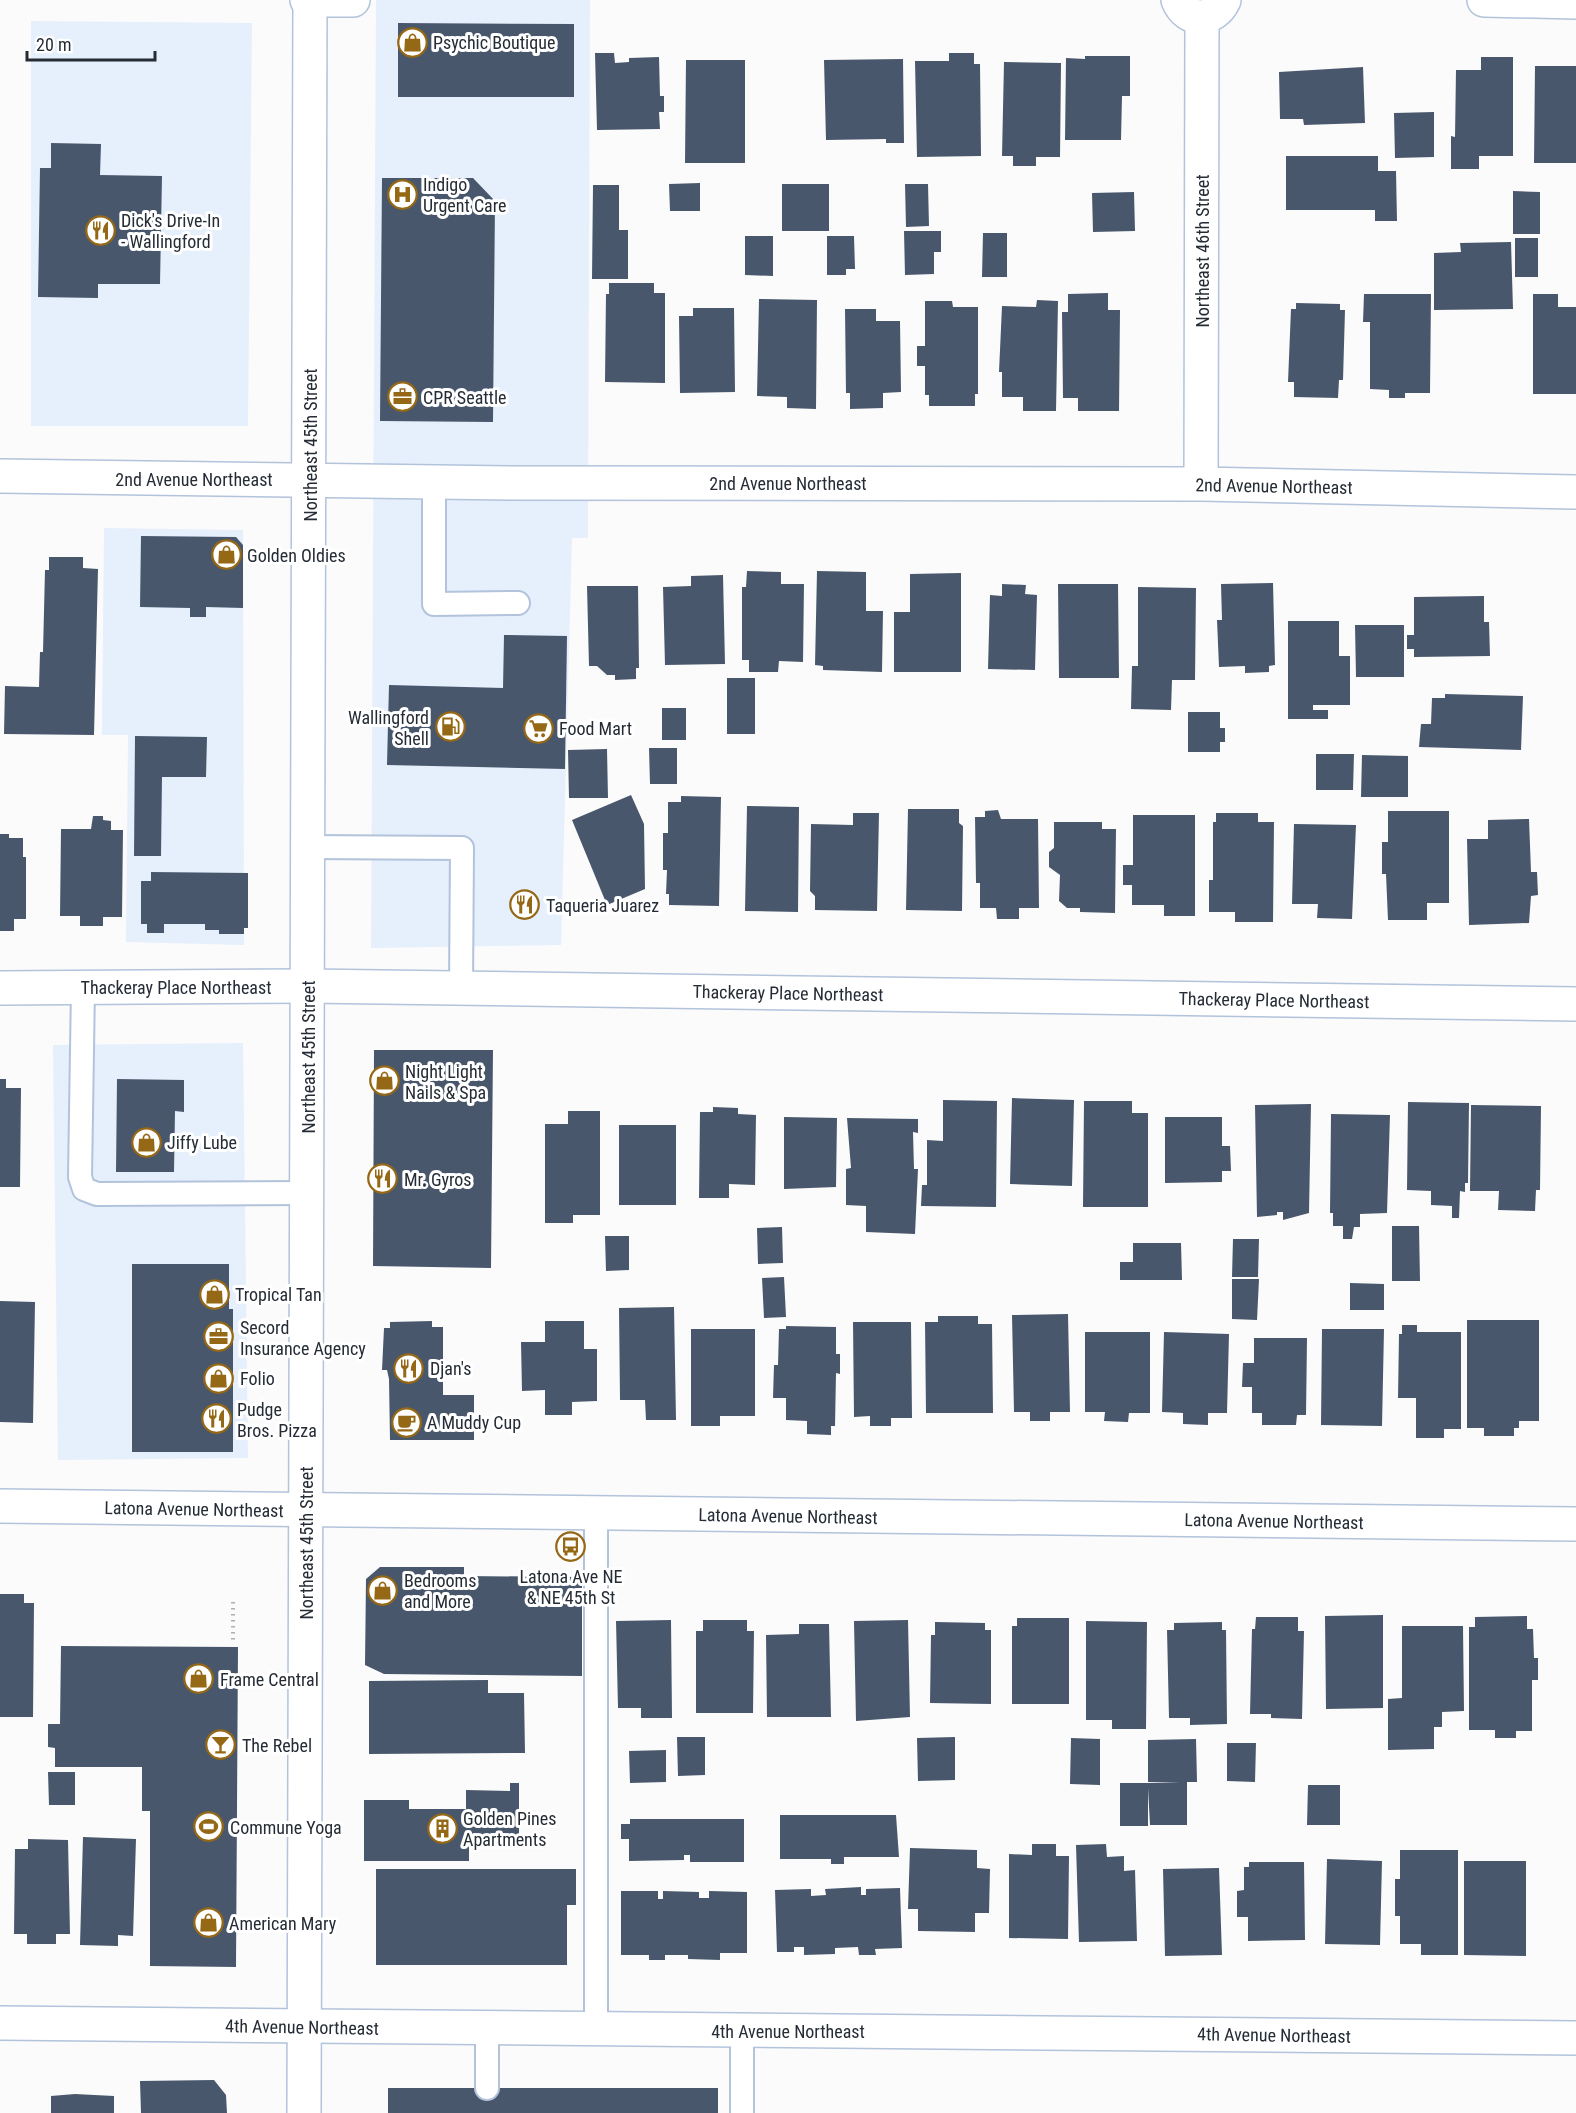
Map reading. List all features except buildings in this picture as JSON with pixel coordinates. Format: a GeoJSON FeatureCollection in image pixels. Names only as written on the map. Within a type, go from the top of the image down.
{"type":"FeatureCollection","features":[{"type":"Feature","properties":{"kind":"street"},"geometry":{"type":"LineString","coordinates":[[309,0],[353,0]]}},
{"type":"Feature","properties":{"kind":"street","name":"Northeast 45th Street"},"geometry":{"type":"LineString","coordinates":[[304,2113],[310,479],[309,0]]}},
{"type":"Feature","properties":{"kind":"street"},"geometry":{"type":"LineString","coordinates":[[1484,0],[1576,2]]}},
{"type":"Feature","properties":{"kind":"street","name":"Northeast 46th Street"},"geometry":{"type":"LineString","coordinates":[[1201,6],[1201,484]]}},
{"type":"Feature","properties":{"kind":"street","name":"2nd Avenue Northeast"},"geometry":{"type":"LineString","coordinates":[[0,476],[434,481],[1201,484],[1576,492]]}},
{"type":"Feature","properties":{"kind":"street","name":"Thackeray Place Northeast"},"geometry":{"type":"LineString","coordinates":[[0,988],[308,986],[1576,1004]]}},
{"type":"Feature","properties":{"kind":"street","name":"Latona Avenue Northeast"},"geometry":{"type":"LineString","coordinates":[[0,1506],[1576,1524]]}},
{"type":"Feature","properties":{"kind":"street","name":"4th Avenue Northeast"},"geometry":{"type":"LineString","coordinates":[[0,2023],[1576,2038]]}},
{"type":"Feature","properties":{"kind":"lane"},"geometry":{"type":"LineString","coordinates":[[434,481],[434,604],[518,603]]}},
{"type":"Feature","properties":{"kind":"lane"},"geometry":{"type":"LineString","coordinates":[[308,847],[462,848],[461,988]]}},
{"type":"Feature","properties":{"kind":"lane"},"geometry":{"type":"LineString","coordinates":[[83,987],[80,1177],[84,1190],[97,1194],[308,1193]]}},
{"type":"Feature","properties":{"kind":"lane"},"geometry":{"type":"LineString","coordinates":[[596,1514],[596,2030]]}},
{"type":"Feature","properties":{"kind":"lane"},"geometry":{"type":"LineString","coordinates":[[487,2029],[487,2088]]}},
{"type":"Feature","properties":{"kind":"lane"},"geometry":{"type":"LineString","coordinates":[[742,2031],[742,2113]]}},
{"type":"Feature","properties":{"kind":"path"},"geometry":{"type":"LineString","coordinates":[[233,1602],[233,1640]]}},
{"type":"Feature","properties":{"kind":"shaded area"},"geometry":{"type":"Polygon","coordinates":[[[376,0],[590,0],[588,538],[572,538],[561,945],[371,948],[376,0]]]}},
{"type":"Feature","properties":{"kind":"shaded area"},"geometry":{"type":"Polygon","coordinates":[[[31,21],[252,23],[248,426],[31,426],[31,21]]]}},
{"type":"Feature","properties":{"kind":"shaded area"},"geometry":{"type":"Polygon","coordinates":[[[104,528],[243,530],[244,945],[126,942],[128,735],[102,735],[104,528]]]}},
{"type":"Feature","properties":{"kind":"shaded area"},"geometry":{"type":"Polygon","coordinates":[[[243,1043],[248,1458],[58,1460],[53,1045],[243,1043]]]}},
{"type":"Feature","properties":{"kind":"place","name":"Psychic Boutique"},"geometry":{"type":"Point","coordinates":[412,42]}},
{"type":"Feature","properties":{"kind":"place","name":"Indigo Urgent Care"},"geometry":{"type":"Point","coordinates":[402,194]}},
{"type":"Feature","properties":{"kind":"place","name":"Dick's Drive-In - Wallingford"},"geometry":{"type":"Point","coordinates":[100,230]}},
{"type":"Feature","properties":{"kind":"place","name":"CPR Seattle"},"geometry":{"type":"Point","coordinates":[402,397]}},
{"type":"Feature","properties":{"kind":"place","name":"Golden Oldies"},"geometry":{"type":"Point","coordinates":[226,555]}},
{"type":"Feature","properties":{"kind":"place","name":"Wallingford Shell"},"geometry":{"type":"Point","coordinates":[450,727]}},
{"type":"Feature","properties":{"kind":"place","name":"Food Mart"},"geometry":{"type":"Point","coordinates":[538,728]}},
{"type":"Feature","properties":{"kind":"place","name":"Taqueria Juarez"},"geometry":{"type":"Point","coordinates":[525,905]}},
{"type":"Feature","properties":{"kind":"place","name":"Night Light Nails & Spa"},"geometry":{"type":"Point","coordinates":[384,1081]}},
{"type":"Feature","properties":{"kind":"place","name":"Jiffy Lube"},"geometry":{"type":"Point","coordinates":[146,1142]}},
{"type":"Feature","properties":{"kind":"place","name":"Mr. Gyros"},"geometry":{"type":"Point","coordinates":[383,1179]}},
{"type":"Feature","properties":{"kind":"place","name":"Tropical Tan"},"geometry":{"type":"Point","coordinates":[214,1294]}},
{"type":"Feature","properties":{"kind":"place","name":"Secord Insurance Agency"},"geometry":{"type":"Point","coordinates":[219,1337]}},
{"type":"Feature","properties":{"kind":"place","name":"Djan's"},"geometry":{"type":"Point","coordinates":[409,1368]}},
{"type":"Feature","properties":{"kind":"place","name":"Folio"},"geometry":{"type":"Point","coordinates":[219,1378]}},
{"type":"Feature","properties":{"kind":"place","name":"Pudge Bros. Pizza"},"geometry":{"type":"Point","coordinates":[216,1419]}},
{"type":"Feature","properties":{"kind":"place","name":"A Muddy Cup"},"geometry":{"type":"Point","coordinates":[406,1422]}},
{"type":"Feature","properties":{"kind":"place","name":"Latona Ave NE & NE 45th St"},"geometry":{"type":"Point","coordinates":[571,1547]}},
{"type":"Feature","properties":{"kind":"place","name":"Bedrooms and More"},"geometry":{"type":"Point","coordinates":[383,1590]}},
{"type":"Feature","properties":{"kind":"place","name":"Frame Central"},"geometry":{"type":"Point","coordinates":[199,1679]}},
{"type":"Feature","properties":{"kind":"place","name":"The Rebel"},"geometry":{"type":"Point","coordinates":[221,1745]}},
{"type":"Feature","properties":{"kind":"place","name":"Commune Yoga"},"geometry":{"type":"Point","coordinates":[209,1827]}},
{"type":"Feature","properties":{"kind":"place","name":"Golden Pines Apartments"},"geometry":{"type":"Point","coordinates":[442,1828]}},
{"type":"Feature","properties":{"kind":"place","name":"American Mary"},"geometry":{"type":"Point","coordinates":[208,1923]}}]}
